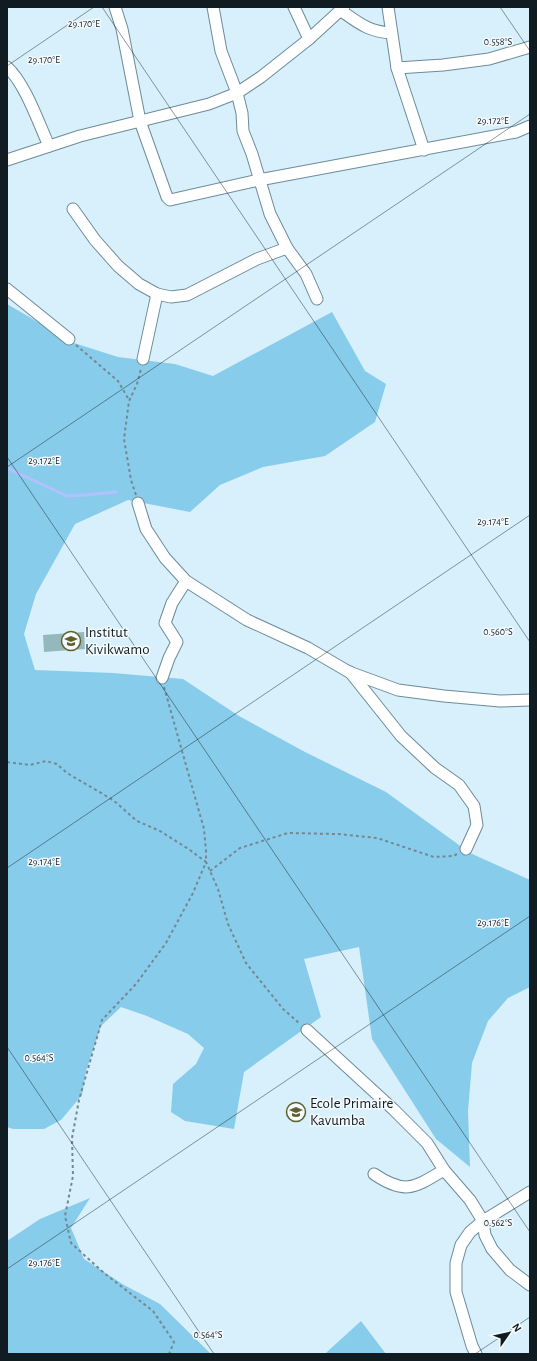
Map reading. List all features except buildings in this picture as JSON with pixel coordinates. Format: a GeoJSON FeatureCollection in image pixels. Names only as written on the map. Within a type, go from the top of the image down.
{"type":"FeatureCollection","features":[{"type":"Feature","properties":{"kind":"street"},"geometry":{"type":"LineString","coordinates":[[115,7],[122,29],[140,121],[167,197],[170,200],[259,180],[516,132],[530,126]]}},
{"type":"Feature","properties":{"kind":"street"},"geometry":{"type":"LineString","coordinates":[[213,7],[221,51],[237,93],[242,113],[243,131],[252,154],[270,214],[287,248],[306,274],[318,299]]}},
{"type":"Feature","properties":{"kind":"street"},"geometry":{"type":"LineString","coordinates":[[294,7],[309,38]]}},
{"type":"Feature","properties":{"kind":"street"},"geometry":{"type":"LineString","coordinates":[[388,7],[397,68],[424,150]]}},
{"type":"Feature","properties":{"kind":"street"},"geometry":{"type":"LineString","coordinates":[[7,160],[80,136],[209,104],[237,93],[261,77],[342,9],[364,27],[392,33]]}},
{"type":"Feature","properties":{"kind":"street"},"geometry":{"type":"LineString","coordinates":[[397,68],[443,65],[489,59],[530,47]]}},
{"type":"Feature","properties":{"kind":"street"},"geometry":{"type":"LineString","coordinates":[[7,67],[18,80],[25,93],[49,146]]}},
{"type":"Feature","properties":{"kind":"street"},"geometry":{"type":"LineString","coordinates":[[73,209],[95,240],[118,266],[139,284],[157,294],[171,297],[187,295],[257,259],[287,248]]}},
{"type":"Feature","properties":{"kind":"street"},"geometry":{"type":"LineString","coordinates":[[7,289],[69,339]]}},
{"type":"Feature","properties":{"kind":"street"},"geometry":{"type":"LineString","coordinates":[[144,359],[157,294]]}},
{"type":"Feature","properties":{"kind":"street"},"geometry":{"type":"LineString","coordinates":[[138,504],[146,529],[165,558],[186,581],[247,620],[308,648],[349,672],[398,690],[493,700],[530,700]]}},
{"type":"Feature","properties":{"kind":"street"},"geometry":{"type":"LineString","coordinates":[[162,678],[169,658],[177,642],[164,623],[172,603],[186,581]]}},
{"type":"Feature","properties":{"kind":"street"},"geometry":{"type":"LineString","coordinates":[[349,672],[401,736],[435,768],[459,785],[474,806],[477,825],[466,849]]}},
{"type":"Feature","properties":{"kind":"street"},"geometry":{"type":"LineString","coordinates":[[307,1030],[394,1110],[427,1143],[444,1170],[470,1200],[483,1221],[485,1235],[492,1249],[510,1270],[530,1285]]}},
{"type":"Feature","properties":{"kind":"street"},"geometry":{"type":"LineString","coordinates":[[374,1174],[387,1183],[409,1187],[422,1183],[444,1170]]}},
{"type":"Feature","properties":{"kind":"street"},"geometry":{"type":"LineString","coordinates":[[476,1354],[472,1346],[456,1292],[456,1263],[461,1245],[470,1232],[483,1221],[530,1192]]}},
{"type":"Feature","properties":{"kind":"path"},"geometry":{"type":"LineString","coordinates":[[69,339],[118,381],[130,401]]}},
{"type":"Feature","properties":{"kind":"path"},"geometry":{"type":"LineString","coordinates":[[138,504],[131,480],[124,439],[130,401],[138,384],[144,359]]}},
{"type":"Feature","properties":{"kind":"path"},"geometry":{"type":"LineString","coordinates":[[162,678],[204,829],[206,862],[193,893],[166,943],[136,984],[102,1020],[79,1100],[72,1138],[73,1176],[65,1216],[71,1243],[104,1273],[153,1311],[174,1342],[169,1354]]}},
{"type":"Feature","properties":{"kind":"path"},"geometry":{"type":"LineString","coordinates":[[7,762],[30,765],[46,761],[57,764],[67,773],[113,800],[137,821],[160,831],[206,862],[218,889],[228,924],[246,962],[283,1009],[307,1030]]}},
{"type":"Feature","properties":{"kind":"path"},"geometry":{"type":"LineString","coordinates":[[210,871],[240,848],[288,833],[338,834],[377,838],[434,857],[454,856],[466,849]]}},
{"type":"Feature","properties":{"kind":"shaded area"},"geometry":{"type":"Polygon","coordinates":[[[7,304],[74,343],[118,357],[175,364],[213,376],[332,312],[365,371],[386,384],[375,422],[325,456],[263,467],[220,485],[190,512],[128,500],[75,524],[36,594],[24,634],[35,670],[113,673],[183,679],[239,716],[305,752],[386,792],[470,853],[530,880],[530,987],[508,998],[488,1021],[472,1063],[468,1111],[470,1167],[436,1139],[372,1039],[359,947],[304,959],[321,1017],[244,1072],[234,1129],[185,1121],[171,1112],[173,1084],[196,1064],[204,1048],[188,1034],[147,1016],[121,1007],[101,1026],[86,1071],[82,1095],[61,1120],[44,1129],[13,1129],[7,1127],[7,304]]]}},
{"type":"Feature","properties":{"kind":"shaded area"},"geometry":{"type":"Polygon","coordinates":[[[90,1198],[71,1228],[84,1259],[124,1285],[160,1304],[211,1354],[7,1354],[7,1241],[40,1219],[90,1198]]]}},
{"type":"Feature","properties":{"kind":"shaded area"},"geometry":{"type":"Polygon","coordinates":[[[361,1321],[386,1354],[325,1354],[328,1351],[361,1321]]]}},
{"type":"Feature","properties":{"kind":"waterway"},"geometry":{"type":"LineString","coordinates":[[7,468],[67,496],[116,492]]}},
{"type":"Feature","properties":{"kind":"place","name":"Institut Kivikwamo"},"geometry":{"type":"Point","coordinates":[71,641]}},
{"type":"Feature","properties":{"kind":"place","name":"Ecole Primaire Kavumba"},"geometry":{"type":"Point","coordinates":[296,1112]}}]}
